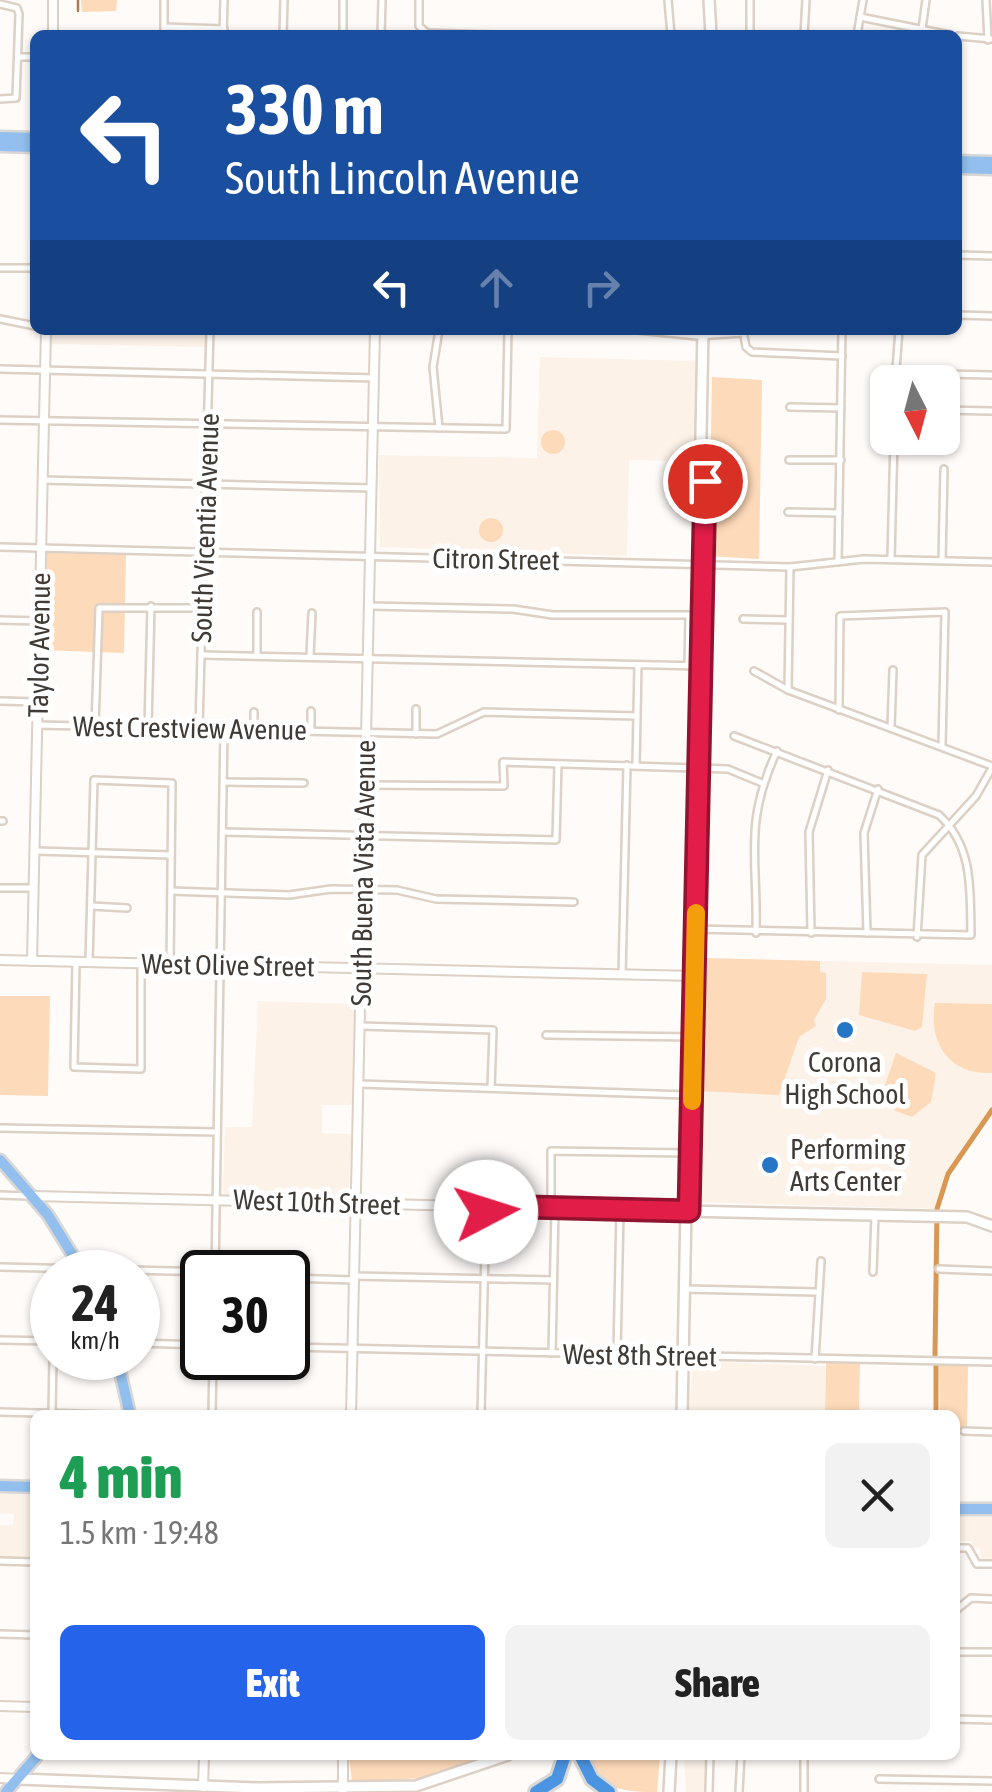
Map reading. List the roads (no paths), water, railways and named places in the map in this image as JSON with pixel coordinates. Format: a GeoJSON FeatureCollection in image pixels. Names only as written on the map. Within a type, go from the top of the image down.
{"type":"FeatureCollection","features":[{"type":"Feature","properties":{"kind":"highway"},"geometry":{"type":"LineString","coordinates":[[536,1792],[560,1775],[564,1760]]}},
{"type":"Feature","properties":{"kind":"highway"},"geometry":{"type":"LineString","coordinates":[[582,1760],[592,1779],[609,1792]]}},
{"type":"Feature","properties":{"kind":"main road"},"geometry":{"type":"LineString","coordinates":[[709,0],[712,30]]}},
{"type":"Feature","properties":{"kind":"main road"},"geometry":{"type":"LineString","coordinates":[[0,137],[30,138]]}},
{"type":"Feature","properties":{"kind":"main road"},"geometry":{"type":"LineString","coordinates":[[0,146],[30,147]]}},
{"type":"Feature","properties":{"kind":"main road"},"geometry":{"type":"LineString","coordinates":[[962,165],[992,166]]}},
{"type":"Feature","properties":{"kind":"main road"},"geometry":{"type":"LineString","coordinates":[[682,1410],[705,335]]}},
{"type":"Feature","properties":{"kind":"main road"},"geometry":{"type":"LineString","coordinates":[[686,1211],[686,1095],[691,1037]]}},
{"type":"Feature","properties":{"kind":"main road"},"geometry":{"type":"LineString","coordinates":[[0,1160],[34,1196],[69,1250]]}},
{"type":"Feature","properties":{"kind":"main road","name":"West 10th Street"},"geometry":{"type":"LineString","coordinates":[[686,1211],[978,1218],[992,1226]]}},
{"type":"Feature","properties":{"kind":"main road"},"geometry":{"type":"LineString","coordinates":[[122,1380],[129,1410]]}},
{"type":"Feature","properties":{"kind":"main road"},"geometry":{"type":"LineString","coordinates":[[0,1486],[30,1487]]}},
{"type":"Feature","properties":{"kind":"main road"},"geometry":{"type":"LineString","coordinates":[[960,1509],[992,1509]]}},
{"type":"Feature","properties":{"kind":"main road"},"geometry":{"type":"LineString","coordinates":[[6,1792],[34,1760]]}},
{"type":"Feature","properties":{"kind":"main road"},"geometry":{"type":"LineString","coordinates":[[19,1779],[343,1790],[416,1786],[493,1760]]}},
{"type":"Feature","properties":{"kind":"main road"},"geometry":{"type":"LineString","coordinates":[[669,1792],[672,1760]]}},
{"type":"Feature","properties":{"kind":"street"},"geometry":{"type":"LineString","coordinates":[[53,30],[54,0]]}},
{"type":"Feature","properties":{"kind":"street"},"geometry":{"type":"LineString","coordinates":[[164,0],[164,30]]}},
{"type":"Feature","properties":{"kind":"street"},"geometry":{"type":"LineString","coordinates":[[224,0],[224,30]]}},
{"type":"Feature","properties":{"kind":"street"},"geometry":{"type":"LineString","coordinates":[[284,0],[284,30]]}},
{"type":"Feature","properties":{"kind":"street"},"geometry":{"type":"LineString","coordinates":[[343,30],[344,0]]}},
{"type":"Feature","properties":{"kind":"street"},"geometry":{"type":"LineString","coordinates":[[381,30],[382,0]]}},
{"type":"Feature","properties":{"kind":"street"},"geometry":{"type":"LineString","coordinates":[[419,0],[421,30]]}},
{"type":"Feature","properties":{"kind":"street"},"geometry":{"type":"LineString","coordinates":[[668,0],[671,30]]}},
{"type":"Feature","properties":{"kind":"street"},"geometry":{"type":"LineString","coordinates":[[804,30],[806,0]]}},
{"type":"Feature","properties":{"kind":"street"},"geometry":{"type":"LineString","coordinates":[[859,30],[863,0]]}},
{"type":"Feature","properties":{"kind":"street"},"geometry":{"type":"LineString","coordinates":[[860,17],[922,30],[926,0]]}},
{"type":"Feature","properties":{"kind":"street"},"geometry":{"type":"LineString","coordinates":[[962,36],[990,40],[986,0]]}},
{"type":"Feature","properties":{"kind":"street"},"geometry":{"type":"LineString","coordinates":[[750,1],[750,30]]}},
{"type":"Feature","properties":{"kind":"street"},"geometry":{"type":"LineString","coordinates":[[0,4],[17,8],[18,56],[16,98],[0,99]]}},
{"type":"Feature","properties":{"kind":"street"},"geometry":{"type":"LineString","coordinates":[[18,56],[30,57]]}},
{"type":"Feature","properties":{"kind":"street"},"geometry":{"type":"LineString","coordinates":[[962,254],[992,256]]}},
{"type":"Feature","properties":{"kind":"street"},"geometry":{"type":"LineString","coordinates":[[0,268],[30,268]]}},
{"type":"Feature","properties":{"kind":"street"},"geometry":{"type":"LineString","coordinates":[[962,315],[992,316]]}},
{"type":"Feature","properties":{"kind":"street"},"geometry":{"type":"LineString","coordinates":[[0,319],[30,325]]}},
{"type":"Feature","properties":{"kind":"street","name":"Taylor Avenue"},"geometry":{"type":"LineString","coordinates":[[32,961],[46,335]]}},
{"type":"Feature","properties":{"kind":"street","name":"South Vicentia Avenue"},"geometry":{"type":"LineString","coordinates":[[198,727],[210,335]]}},
{"type":"Feature","properties":{"kind":"street","name":"South Buena Vista Avenue"},"geometry":{"type":"LineString","coordinates":[[351,1410],[375,335]]}},
{"type":"Feature","properties":{"kind":"street"},"geometry":{"type":"LineString","coordinates":[[438,335],[433,367],[439,428]]}},
{"type":"Feature","properties":{"kind":"street"},"geometry":{"type":"LineString","coordinates":[[0,420],[506,429],[508,335]]}},
{"type":"Feature","properties":{"kind":"street"},"geometry":{"type":"LineString","coordinates":[[745,335],[752,352],[842,356]]}},
{"type":"Feature","properties":{"kind":"street"},"geometry":{"type":"LineString","coordinates":[[838,562],[842,335]]}},
{"type":"Feature","properties":{"kind":"street"},"geometry":{"type":"LineString","coordinates":[[897,365],[899,335]]}},
{"type":"Feature","properties":{"kind":"street"},"geometry":{"type":"LineString","coordinates":[[0,370],[374,378]]}},
{"type":"Feature","properties":{"kind":"street"},"geometry":{"type":"LineString","coordinates":[[960,374],[992,375]]}},
{"type":"Feature","properties":{"kind":"street"},"geometry":{"type":"LineString","coordinates":[[790,407],[842,408]]}},
{"type":"Feature","properties":{"kind":"street"},"geometry":{"type":"LineString","coordinates":[[960,410],[992,410]]}},
{"type":"Feature","properties":{"kind":"street"},"geometry":{"type":"LineString","coordinates":[[890,560],[893,455]]}},
{"type":"Feature","properties":{"kind":"street"},"geometry":{"type":"LineString","coordinates":[[789,460],[840,460]]}},
{"type":"Feature","properties":{"kind":"street"},"geometry":{"type":"LineString","coordinates":[[942,560],[944,469]]}},
{"type":"Feature","properties":{"kind":"street"},"geometry":{"type":"LineString","coordinates":[[42,480],[372,488]]}},
{"type":"Feature","properties":{"kind":"street"},"geometry":{"type":"LineString","coordinates":[[788,512],[839,513]]}},
{"type":"Feature","properties":{"kind":"street","name":"Citron Street"},"geometry":{"type":"LineString","coordinates":[[0,548],[790,567],[890,560],[992,562]]}},
{"type":"Feature","properties":{"kind":"street"},"geometry":{"type":"LineString","coordinates":[[788,690],[790,567]]}},
{"type":"Feature","properties":{"kind":"street"},"geometry":{"type":"LineString","coordinates":[[148,726],[151,606]]}},
{"type":"Feature","properties":{"kind":"street"},"geometry":{"type":"LineString","coordinates":[[201,654],[695,666],[689,615],[554,616],[513,610],[370,606]]}},
{"type":"Feature","properties":{"kind":"street"},"geometry":{"type":"LineString","coordinates":[[95,726],[99,608],[204,608]]}},
{"type":"Feature","properties":{"kind":"street"},"geometry":{"type":"LineString","coordinates":[[257,654],[258,612]]}},
{"type":"Feature","properties":{"kind":"street"},"geometry":{"type":"LineString","coordinates":[[310,655],[312,612]]}},
{"type":"Feature","properties":{"kind":"street"},"geometry":{"type":"LineString","coordinates":[[839,710],[840,616],[945,612],[942,746]]}},
{"type":"Feature","properties":{"kind":"street"},"geometry":{"type":"LineString","coordinates":[[743,619],[789,620]]}},
{"type":"Feature","properties":{"kind":"street"},"geometry":{"type":"LineString","coordinates":[[0,620],[39,621]]}},
{"type":"Feature","properties":{"kind":"street"},"geometry":{"type":"LineString","coordinates":[[636,766],[638,666]]}},
{"type":"Feature","properties":{"kind":"street"},"geometry":{"type":"LineString","coordinates":[[892,727],[893,670]]}},
{"type":"Feature","properties":{"kind":"street"},"geometry":{"type":"LineString","coordinates":[[754,671],[788,690],[992,767],[986,784],[929,842],[919,861],[917,938]]}},
{"type":"Feature","properties":{"kind":"street","name":"West Crestview Avenue"},"geometry":{"type":"LineString","coordinates":[[0,700],[38,702]]}},
{"type":"Feature","properties":{"kind":"street"},"geometry":{"type":"LineString","coordinates":[[416,709],[416,734]]}},
{"type":"Feature","properties":{"kind":"street"},"geometry":{"type":"LineString","coordinates":[[311,711],[311,730]]}},
{"type":"Feature","properties":{"kind":"street"},"geometry":{"type":"LineString","coordinates":[[254,712],[254,729]]}},
{"type":"Feature","properties":{"kind":"street","name":"West Crestview Avenue"},"geometry":{"type":"LineString","coordinates":[[37,726],[437,734],[484,712],[637,716]]}},
{"type":"Feature","properties":{"kind":"street"},"geometry":{"type":"LineString","coordinates":[[215,1250],[224,728]]}},
{"type":"Feature","properties":{"kind":"street"},"geometry":{"type":"LineString","coordinates":[[693,930],[867,933],[917,938],[971,935],[968,862],[948,824],[927,808],[734,736]]}},
{"type":"Feature","properties":{"kind":"street"},"geometry":{"type":"LineString","coordinates":[[756,933],[752,835],[762,783],[777,751]]}},
{"type":"Feature","properties":{"kind":"street"},"geometry":{"type":"LineString","coordinates":[[365,784],[504,786],[503,762],[728,769],[762,783]]}},
{"type":"Feature","properties":{"kind":"street"},"geometry":{"type":"LineString","coordinates":[[223,832],[556,840],[558,764]]}},
{"type":"Feature","properties":{"kind":"street"},"geometry":{"type":"LineString","coordinates":[[622,975],[627,765]]}},
{"type":"Feature","properties":{"kind":"street"},"geometry":{"type":"LineString","coordinates":[[811,934],[809,832],[828,770]]}},
{"type":"Feature","properties":{"kind":"street"},"geometry":{"type":"LineString","coordinates":[[90,962],[94,780],[172,783],[170,964]]}},
{"type":"Feature","properties":{"kind":"street"},"geometry":{"type":"LineString","coordinates":[[224,782],[304,784]]}},
{"type":"Feature","properties":{"kind":"street"},"geometry":{"type":"LineString","coordinates":[[867,933],[864,832],[878,789]]}},
{"type":"Feature","properties":{"kind":"street"},"geometry":{"type":"LineString","coordinates":[[34,852],[170,855]]}},
{"type":"Feature","properties":{"kind":"street"},"geometry":{"type":"LineString","coordinates":[[0,888],[34,888]]}},
{"type":"Feature","properties":{"kind":"street"},"geometry":{"type":"LineString","coordinates":[[171,891],[290,895],[397,890],[436,899],[574,902]]}},
{"type":"Feature","properties":{"kind":"street"},"geometry":{"type":"LineString","coordinates":[[92,906],[126,908]]}},
{"type":"Feature","properties":{"kind":"street","name":"West Olive Street"},"geometry":{"type":"LineString","coordinates":[[0,960],[692,976]]}},
{"type":"Feature","properties":{"kind":"street"},"geometry":{"type":"LineString","coordinates":[[76,962],[74,1068],[124,1069],[141,1069],[140,963]]}},
{"type":"Feature","properties":{"kind":"street"},"geometry":{"type":"LineString","coordinates":[[360,1026],[493,1030],[491,1088]]}},
{"type":"Feature","properties":{"kind":"street"},"geometry":{"type":"LineString","coordinates":[[546,1035],[691,1037]]}},
{"type":"Feature","properties":{"kind":"street"},"geometry":{"type":"LineString","coordinates":[[359,1084],[686,1095]]}},
{"type":"Feature","properties":{"kind":"street"},"geometry":{"type":"LineString","coordinates":[[0,1128],[218,1132]]}},
{"type":"Feature","properties":{"kind":"street"},"geometry":{"type":"LineString","coordinates":[[552,1353],[551,1151],[685,1152]]}},
{"type":"Feature","properties":{"kind":"street","name":"West 10th Street"},"geometry":{"type":"LineString","coordinates":[[0,1195],[686,1211]]}},
{"type":"Feature","properties":{"kind":"street"},"geometry":{"type":"LineString","coordinates":[[481,1410],[486,1206]]}},
{"type":"Feature","properties":{"kind":"street"},"geometry":{"type":"LineString","coordinates":[[617,1354],[620,1210]]}},
{"type":"Feature","properties":{"kind":"street"},"geometry":{"type":"LineString","coordinates":[[873,1272],[874,1215]]}},
{"type":"Feature","properties":{"kind":"street"},"geometry":{"type":"LineString","coordinates":[[815,1359],[816,1292],[821,1261]]}},
{"type":"Feature","properties":{"kind":"street"},"geometry":{"type":"LineString","coordinates":[[0,1267],[30,1268]]}},
{"type":"Feature","properties":{"kind":"street"},"geometry":{"type":"LineString","coordinates":[[939,1269],[992,1270]]}},
{"type":"Feature","properties":{"kind":"street"},"geometry":{"type":"LineString","coordinates":[[310,1278],[553,1280]]}},
{"type":"Feature","properties":{"kind":"street"},"geometry":{"type":"LineString","coordinates":[[685,1289],[816,1292]]}},
{"type":"Feature","properties":{"kind":"street"},"geometry":{"type":"LineString","coordinates":[[0,1340],[30,1341]]}},
{"type":"Feature","properties":{"kind":"street","name":"West 8th Street"},"geometry":{"type":"LineString","coordinates":[[310,1348],[992,1362]]}},
{"type":"Feature","properties":{"kind":"street"},"geometry":{"type":"LineString","coordinates":[[52,1410],[53,1380]]}},
{"type":"Feature","properties":{"kind":"street"},"geometry":{"type":"LineString","coordinates":[[212,1410],[213,1380]]}},
{"type":"Feature","properties":{"kind":"street"},"geometry":{"type":"LineString","coordinates":[[0,1412],[30,1413]]}},
{"type":"Feature","properties":{"kind":"street"},"geometry":{"type":"LineString","coordinates":[[964,1431],[992,1432]]}},
{"type":"Feature","properties":{"kind":"street"},"geometry":{"type":"LineString","coordinates":[[960,1548],[968,1548],[978,1564],[992,1564]]}},
{"type":"Feature","properties":{"kind":"street"},"geometry":{"type":"LineString","coordinates":[[0,1561],[30,1562]]}},
{"type":"Feature","properties":{"kind":"street"},"geometry":{"type":"LineString","coordinates":[[960,1607],[971,1598],[992,1599]]}},
{"type":"Feature","properties":{"kind":"street"},"geometry":{"type":"LineString","coordinates":[[0,1634],[30,1635]]}},
{"type":"Feature","properties":{"kind":"street"},"geometry":{"type":"LineString","coordinates":[[960,1652],[992,1652]]}},
{"type":"Feature","properties":{"kind":"street"},"geometry":{"type":"LineString","coordinates":[[0,1706],[30,1706]]}},
{"type":"Feature","properties":{"kind":"street"},"geometry":{"type":"LineString","coordinates":[[960,1719],[992,1720]]}},
{"type":"Feature","properties":{"kind":"street"},"geometry":{"type":"LineString","coordinates":[[203,1786],[204,1760]]}},
{"type":"Feature","properties":{"kind":"street"},"geometry":{"type":"LineString","coordinates":[[343,1760],[343,1790]]}},
{"type":"Feature","properties":{"kind":"street"},"geometry":{"type":"LineString","coordinates":[[709,1792],[710,1760]]}},
{"type":"Feature","properties":{"kind":"street"},"geometry":{"type":"LineString","coordinates":[[740,1760],[740,1792]]}},
{"type":"Feature","properties":{"kind":"street"},"geometry":{"type":"LineString","coordinates":[[804,1760],[804,1792]]}},
{"type":"Feature","properties":{"kind":"street"},"geometry":{"type":"LineString","coordinates":[[0,1778],[19,1779]]}},
{"type":"Feature","properties":{"kind":"street"},"geometry":{"type":"LineString","coordinates":[[880,1779],[992,1783]]}},
{"type":"Feature","properties":{"kind":"waterway"},"geometry":{"type":"LineString","coordinates":[[78,0],[78,11]]}},
{"type":"Feature","properties":{"kind":"waterway"},"geometry":{"type":"LineString","coordinates":[[935,1355],[937,1209],[948,1174],[992,1110]]}},
{"type":"Feature","properties":{"kind":"waterway"},"geometry":{"type":"LineString","coordinates":[[936,1366],[936,1410]]}},
{"type":"Feature","properties":{"kind":"place","name":"Corona High School"},"geometry":{"type":"Point","coordinates":[845,1030]}},
{"type":"Feature","properties":{"kind":"place","name":"Performing Arts Center"},"geometry":{"type":"Point","coordinates":[770,1165]}}]}
